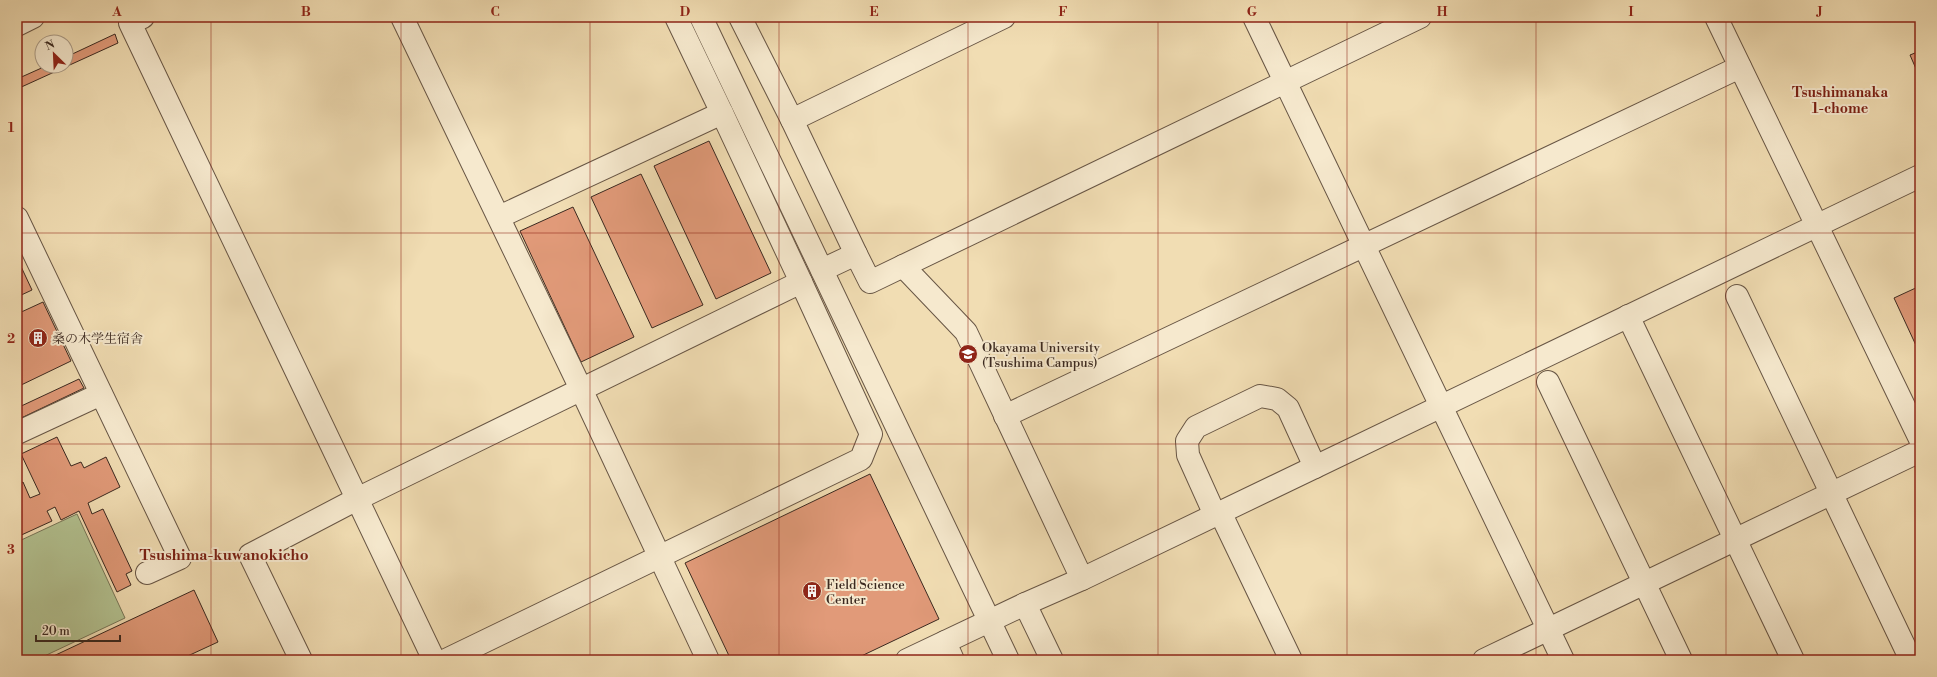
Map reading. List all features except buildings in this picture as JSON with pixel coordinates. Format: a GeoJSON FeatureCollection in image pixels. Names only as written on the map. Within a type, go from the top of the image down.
{"type":"FeatureCollection","features":[{"type":"Feature","properties":{"kind":"street"},"geometry":{"type":"LineString","coordinates":[[17,25],[33,17]]}},
{"type":"Feature","properties":{"kind":"street"},"geometry":{"type":"LineString","coordinates":[[143,17],[130,24],[434,660]]}},
{"type":"Feature","properties":{"kind":"street"},"geometry":{"type":"LineString","coordinates":[[402,17],[581,389],[708,660]]}},
{"type":"Feature","properties":{"kind":"street"},"geometry":{"type":"LineString","coordinates":[[446,660],[861,459],[871,434],[676,17]]}},
{"type":"Feature","properties":{"kind":"street"},"geometry":{"type":"LineString","coordinates":[[701,17],[1008,660]]}},
{"type":"Feature","properties":{"kind":"street"},"geometry":{"type":"LineString","coordinates":[[740,17],[792,120],[870,282],[1420,17]]}},
{"type":"Feature","properties":{"kind":"street"},"geometry":{"type":"LineString","coordinates":[[792,120],[1004,17]]}},
{"type":"Feature","properties":{"kind":"street"},"geometry":{"type":"LineString","coordinates":[[1254,17],[1440,407],[1563,660]]}},
{"type":"Feature","properties":{"kind":"street"},"geometry":{"type":"LineString","coordinates":[[1716,17],[1816,226],[1917,426]]}},
{"type":"Feature","properties":{"kind":"street"},"geometry":{"type":"LineString","coordinates":[[1005,416],[1740,67]]}},
{"type":"Feature","properties":{"kind":"street"},"geometry":{"type":"LineString","coordinates":[[498,217],[722,114]]}},
{"type":"Feature","properties":{"kind":"street"},"geometry":{"type":"LineString","coordinates":[[907,660],[949,651],[989,621],[1082,579],[1218,514],[1920,176]]}},
{"type":"Feature","properties":{"kind":"street"},"geometry":{"type":"LineString","coordinates":[[17,218],[180,558],[147,573]]}},
{"type":"Feature","properties":{"kind":"street"},"geometry":{"type":"LineString","coordinates":[[822,270],[856,254]]}},
{"type":"Feature","properties":{"kind":"street"},"geometry":{"type":"LineString","coordinates":[[903,266],[966,332],[1082,579]]}},
{"type":"Feature","properties":{"kind":"street"},"geometry":{"type":"LineString","coordinates":[[301,660],[250,555],[357,499],[801,282]]}},
{"type":"Feature","properties":{"kind":"street"},"geometry":{"type":"LineString","coordinates":[[1737,296],[1911,660]]}},
{"type":"Feature","properties":{"kind":"street"},"geometry":{"type":"LineString","coordinates":[[1628,316],[1793,660]]}},
{"type":"Feature","properties":{"kind":"street"},"geometry":{"type":"LineString","coordinates":[[1548,382],[1681,660]]}},
{"type":"Feature","properties":{"kind":"street"},"geometry":{"type":"LineString","coordinates":[[17,433],[101,394]]}},
{"type":"Feature","properties":{"kind":"street"},"geometry":{"type":"LineString","coordinates":[[1291,660],[1188,455],[1187,441],[1196,428],[1260,396],[1277,399],[1288,408],[1315,467]]}},
{"type":"Feature","properties":{"kind":"street"},"geometry":{"type":"LineString","coordinates":[[1484,660],[1920,451]]}},
{"type":"Feature","properties":{"kind":"street"},"geometry":{"type":"LineString","coordinates":[[1025,604],[1052,660]]}},
{"type":"Feature","properties":{"kind":"green space"},"geometry":{"type":"Polygon","coordinates":[[[77,514],[125,618],[36,660],[17,660],[17,542],[77,514]]]}},
{"type":"Feature","properties":{"kind":"place","name":"桑の木学生宿舎"},"geometry":{"type":"Point","coordinates":[38,338]}},
{"type":"Feature","properties":{"kind":"place","name":"Okayama University (Tsushima Campus)"},"geometry":{"type":"Point","coordinates":[968,354]}},
{"type":"Feature","properties":{"kind":"place","name":"Field Science Center"},"geometry":{"type":"Point","coordinates":[812,591]}},
{"type":"Feature","properties":{"kind":"district","name":"Tsushimanaka 1-chome"},"geometry":{"type":"Point","coordinates":[1840,100]}},
{"type":"Feature","properties":{"kind":"district","name":"Tsushima-kuwanokicho"},"geometry":{"type":"Point","coordinates":[224,555]}}]}
